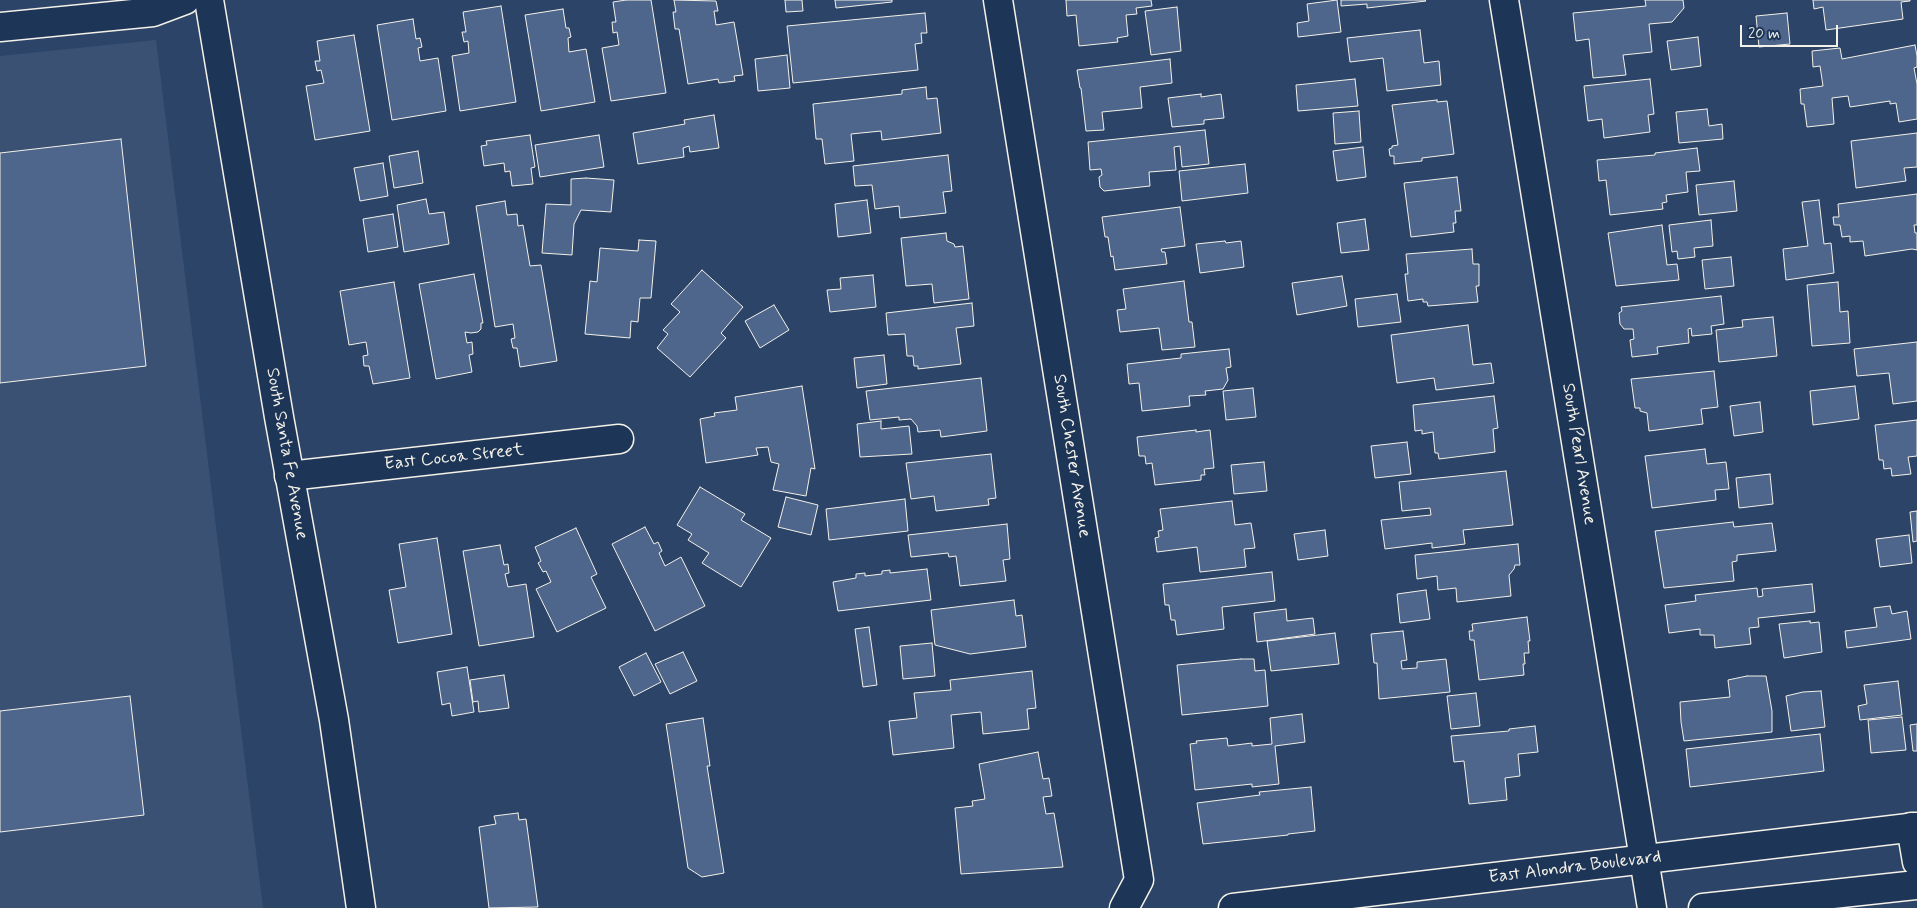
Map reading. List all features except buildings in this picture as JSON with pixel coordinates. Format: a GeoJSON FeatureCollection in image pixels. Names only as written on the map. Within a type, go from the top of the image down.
{"type":"FeatureCollection","features":[{"type":"Feature","properties":{"kind":"street"},"geometry":{"type":"LineString","coordinates":[[0,27],[153,12],[185,0]]}},
{"type":"Feature","properties":{"kind":"street","name":"South Santa Fe Avenue"},"geometry":{"type":"LineString","coordinates":[[209,0],[289,476],[334,720],[362,908]]}},
{"type":"Feature","properties":{"kind":"street","name":"South Chester Avenue"},"geometry":{"type":"LineString","coordinates":[[998,0],[1139,880],[1124,908]]}},
{"type":"Feature","properties":{"kind":"street","name":"South Pearl Avenue"},"geometry":{"type":"LineString","coordinates":[[1504,0],[1652,908]]}},
{"type":"Feature","properties":{"kind":"street","name":"East Cocoa Street"},"geometry":{"type":"LineString","coordinates":[[289,476],[619,440]]}},
{"type":"Feature","properties":{"kind":"street"},"geometry":{"type":"LineString","coordinates":[[1914,827],[1917,862]]}},
{"type":"Feature","properties":{"kind":"street","name":"East Alondra Boulevard"},"geometry":{"type":"LineString","coordinates":[[1233,908],[1914,827]]}},
{"type":"Feature","properties":{"kind":"street"},"geometry":{"type":"LineString","coordinates":[[1703,908],[1917,884]]}},
{"type":"Feature","properties":{"kind":"shaded area"},"geometry":{"type":"Polygon","coordinates":[[[156,40],[263,908],[0,908],[0,56],[156,40]]]}}]}
